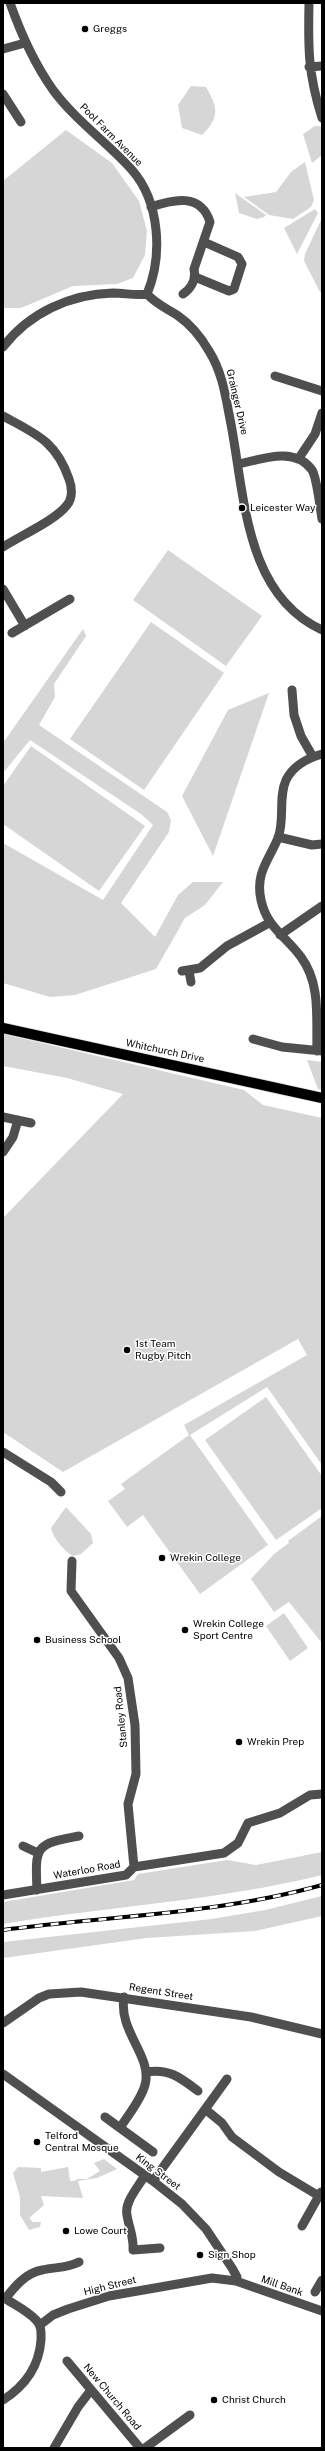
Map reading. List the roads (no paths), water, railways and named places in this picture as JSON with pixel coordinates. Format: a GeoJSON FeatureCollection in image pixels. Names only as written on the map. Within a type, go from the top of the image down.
{"type":"FeatureCollection","features":[{"type":"Feature","properties":{"kind":"main road","name":"Whitchurch Drive"},"geometry":{"type":"LineString","coordinates":[[3,1028],[322,1098]]}},
{"type":"Feature","properties":{"kind":"street","name":"Pool Farm Avenue"},"geometry":{"type":"LineString","coordinates":[[10,3],[25,43],[53,90],[81,123],[132,171],[151,207],[156,239],[156,261],[147,294]]}},
{"type":"Feature","properties":{"kind":"street"},"geometry":{"type":"LineString","coordinates":[[309,3],[309,67],[312,86],[322,118]]}},
{"type":"Feature","properties":{"kind":"street"},"geometry":{"type":"LineString","coordinates":[[3,49],[25,43]]}},
{"type":"Feature","properties":{"kind":"street"},"geometry":{"type":"LineString","coordinates":[[309,67],[322,66]]}},
{"type":"Feature","properties":{"kind":"street"},"geometry":{"type":"LineString","coordinates":[[3,94],[21,122]]}},
{"type":"Feature","properties":{"kind":"street"},"geometry":{"type":"LineString","coordinates":[[151,207],[172,200],[186,200],[195,203],[208,215],[210,222],[194,269],[195,276],[189,290],[183,294]]}},
{"type":"Feature","properties":{"kind":"street"},"geometry":{"type":"LineString","coordinates":[[195,276],[229,292],[234,289],[242,264],[238,256],[204,242]]}},
{"type":"Feature","properties":{"kind":"street"},"geometry":{"type":"LineString","coordinates":[[3,347],[12,334],[29,320],[54,306],[86,296],[114,293],[147,294]]}},
{"type":"Feature","properties":{"kind":"street","name":"Grainger Drive"},"geometry":{"type":"LineString","coordinates":[[147,294],[154,302],[177,316],[194,330],[209,350],[222,380],[226,396],[255,550],[268,581],[281,600],[291,610],[322,630]]}},
{"type":"Feature","properties":{"kind":"street"},"geometry":{"type":"LineString","coordinates":[[275,376],[322,391]]}},
{"type":"Feature","properties":{"kind":"street"},"geometry":{"type":"LineString","coordinates":[[299,458],[315,434],[322,413]]}},
{"type":"Feature","properties":{"kind":"street"},"geometry":{"type":"LineString","coordinates":[[3,416],[42,436],[53,447],[61,457],[72,491],[68,505],[57,514],[3,547]]}},
{"type":"Feature","properties":{"kind":"street"},"geometry":{"type":"LineString","coordinates":[[239,464],[279,456],[299,458],[312,470],[322,518]]}},
{"type":"Feature","properties":{"kind":"street"},"geometry":{"type":"LineString","coordinates":[[3,589],[25,626]]}},
{"type":"Feature","properties":{"kind":"street"},"geometry":{"type":"LineString","coordinates":[[12,633],[70,599]]}},
{"type":"Feature","properties":{"kind":"street"},"geometry":{"type":"LineString","coordinates":[[253,1039],[282,1047],[319,1051],[319,988],[301,957],[269,923],[261,900],[260,882],[263,868],[278,838],[286,780],[299,764],[317,755],[301,736],[294,715],[292,690]]}},
{"type":"Feature","properties":{"kind":"street"},"geometry":{"type":"LineString","coordinates":[[278,838],[312,845],[322,844]]}},
{"type":"Feature","properties":{"kind":"street"},"geometry":{"type":"LineString","coordinates":[[280,935],[322,906]]}},
{"type":"Feature","properties":{"kind":"street"},"geometry":{"type":"LineString","coordinates":[[191,982],[185,971],[200,968],[227,946],[269,923]]}},
{"type":"Feature","properties":{"kind":"street"},"geometry":{"type":"LineString","coordinates":[[3,1117],[31,1123]]}},
{"type":"Feature","properties":{"kind":"street"},"geometry":{"type":"LineString","coordinates":[[3,1152],[13,1137],[18,1120]]}},
{"type":"Feature","properties":{"kind":"street"},"geometry":{"type":"LineString","coordinates":[[3,1452],[51,1482],[61,1492]]}},
{"type":"Feature","properties":{"kind":"street","name":"Stanley Road"},"geometry":{"type":"LineString","coordinates":[[72,1561],[71,1591],[119,1658],[128,1678],[135,1725],[136,1768],[135,1781],[130,1791]]}},
{"type":"Feature","properties":{"kind":"street","name":"Waterloo Road"},"geometry":{"type":"LineString","coordinates":[[3,1895],[126,1875],[134,1867],[128,1804],[130,1791]]}},
{"type":"Feature","properties":{"kind":"street"},"geometry":{"type":"LineString","coordinates":[[134,1867],[224,1853],[238,1842],[248,1823],[280,1813],[310,1794],[322,1794]]}},
{"type":"Feature","properties":{"kind":"street"},"geometry":{"type":"LineString","coordinates":[[37,1890],[38,1853],[48,1843],[79,1836]]}},
{"type":"Feature","properties":{"kind":"street"},"geometry":{"type":"LineString","coordinates":[[23,1846],[38,1853]]}},
{"type":"Feature","properties":{"kind":"street","name":"Regent Street"},"geometry":{"type":"LineString","coordinates":[[3,2023],[29,2003],[49,1994],[81,1992],[124,1997],[250,2017],[322,2034]]}},
{"type":"Feature","properties":{"kind":"street"},"geometry":{"type":"LineString","coordinates":[[120,2128],[144,2089],[146,2072],[142,2058],[125,2023],[122,2008],[124,1997]]}},
{"type":"Feature","properties":{"kind":"street"},"geometry":{"type":"LineString","coordinates":[[146,2072],[159,2070],[172,2072],[198,2091]]}},
{"type":"Feature","properties":{"kind":"street","name":"King Street"},"geometry":{"type":"LineString","coordinates":[[3,2074],[149,2178],[196,2216],[237,2276],[236,2281]]}},
{"type":"Feature","properties":{"kind":"street"},"geometry":{"type":"LineString","coordinates":[[160,2248],[133,2250],[134,2240],[126,2214],[129,2201],[205,2109],[227,2078]]}},
{"type":"Feature","properties":{"kind":"street"},"geometry":{"type":"LineString","coordinates":[[205,2109],[224,2124],[232,2137],[275,2169],[321,2194],[302,2226]]}},
{"type":"Feature","properties":{"kind":"street"},"geometry":{"type":"LineString","coordinates":[[105,2118],[153,2152]]}},
{"type":"Feature","properties":{"kind":"street"},"geometry":{"type":"LineString","coordinates":[[3,2400],[15,2392],[34,2369],[40,2352],[40,2325],[36,2320],[4,2298],[16,2285],[33,2273],[42,2270],[62,2268],[79,2262]]}},
{"type":"Feature","properties":{"kind":"street","name":"High Street"},"geometry":{"type":"LineString","coordinates":[[40,2325],[53,2315],[68,2308],[109,2296],[212,2278],[236,2281]]}},
{"type":"Feature","properties":{"kind":"street"},"geometry":{"type":"LineString","coordinates":[[315,2292],[322,2280]]}},
{"type":"Feature","properties":{"kind":"street","name":"Mill Bank"},"geometry":{"type":"LineString","coordinates":[[236,2281],[322,2311]]}},
{"type":"Feature","properties":{"kind":"street","name":"New Church Road"},"geometry":{"type":"LineString","coordinates":[[67,2361],[140,2448]]}},
{"type":"Feature","properties":{"kind":"street"},"geometry":{"type":"LineString","coordinates":[[54,2448],[91,2390]]}},
{"type":"Feature","properties":{"kind":"street"},"geometry":{"type":"LineString","coordinates":[[145,2448],[190,2416]]}},
{"type":"Feature","properties":{"kind":"railway"},"geometry":{"type":"LineString","coordinates":[[3,1930],[204,1908],[283,1895],[322,1885]]}},
{"type":"Feature","properties":{"kind":"place","name":"Greggs"},"geometry":{"type":"Point","coordinates":[85,29]}},
{"type":"Feature","properties":{"kind":"place","name":"Leicester Way"},"geometry":{"type":"Point","coordinates":[242,508]}},
{"type":"Feature","properties":{"kind":"place","name":"1st Team Rugby Pitch"},"geometry":{"type":"Point","coordinates":[127,1350]}},
{"type":"Feature","properties":{"kind":"place","name":"Wrekin College"},"geometry":{"type":"Point","coordinates":[162,1558]}},
{"type":"Feature","properties":{"kind":"place","name":"Wrekin College Sport Centre"},"geometry":{"type":"Point","coordinates":[185,1630]}},
{"type":"Feature","properties":{"kind":"place","name":"Business School"},"geometry":{"type":"Point","coordinates":[37,1640]}},
{"type":"Feature","properties":{"kind":"place","name":"Wrekin Prep"},"geometry":{"type":"Point","coordinates":[239,1742]}},
{"type":"Feature","properties":{"kind":"place","name":"Telford Central Mosque"},"geometry":{"type":"Point","coordinates":[37,2142]}},
{"type":"Feature","properties":{"kind":"place","name":"Lowe Court"},"geometry":{"type":"Point","coordinates":[66,2231]}},
{"type":"Feature","properties":{"kind":"place","name":"Sign Shop"},"geometry":{"type":"Point","coordinates":[200,2255]}},
{"type":"Feature","properties":{"kind":"place","name":"Christ Church"},"geometry":{"type":"Point","coordinates":[214,2400]}}]}
